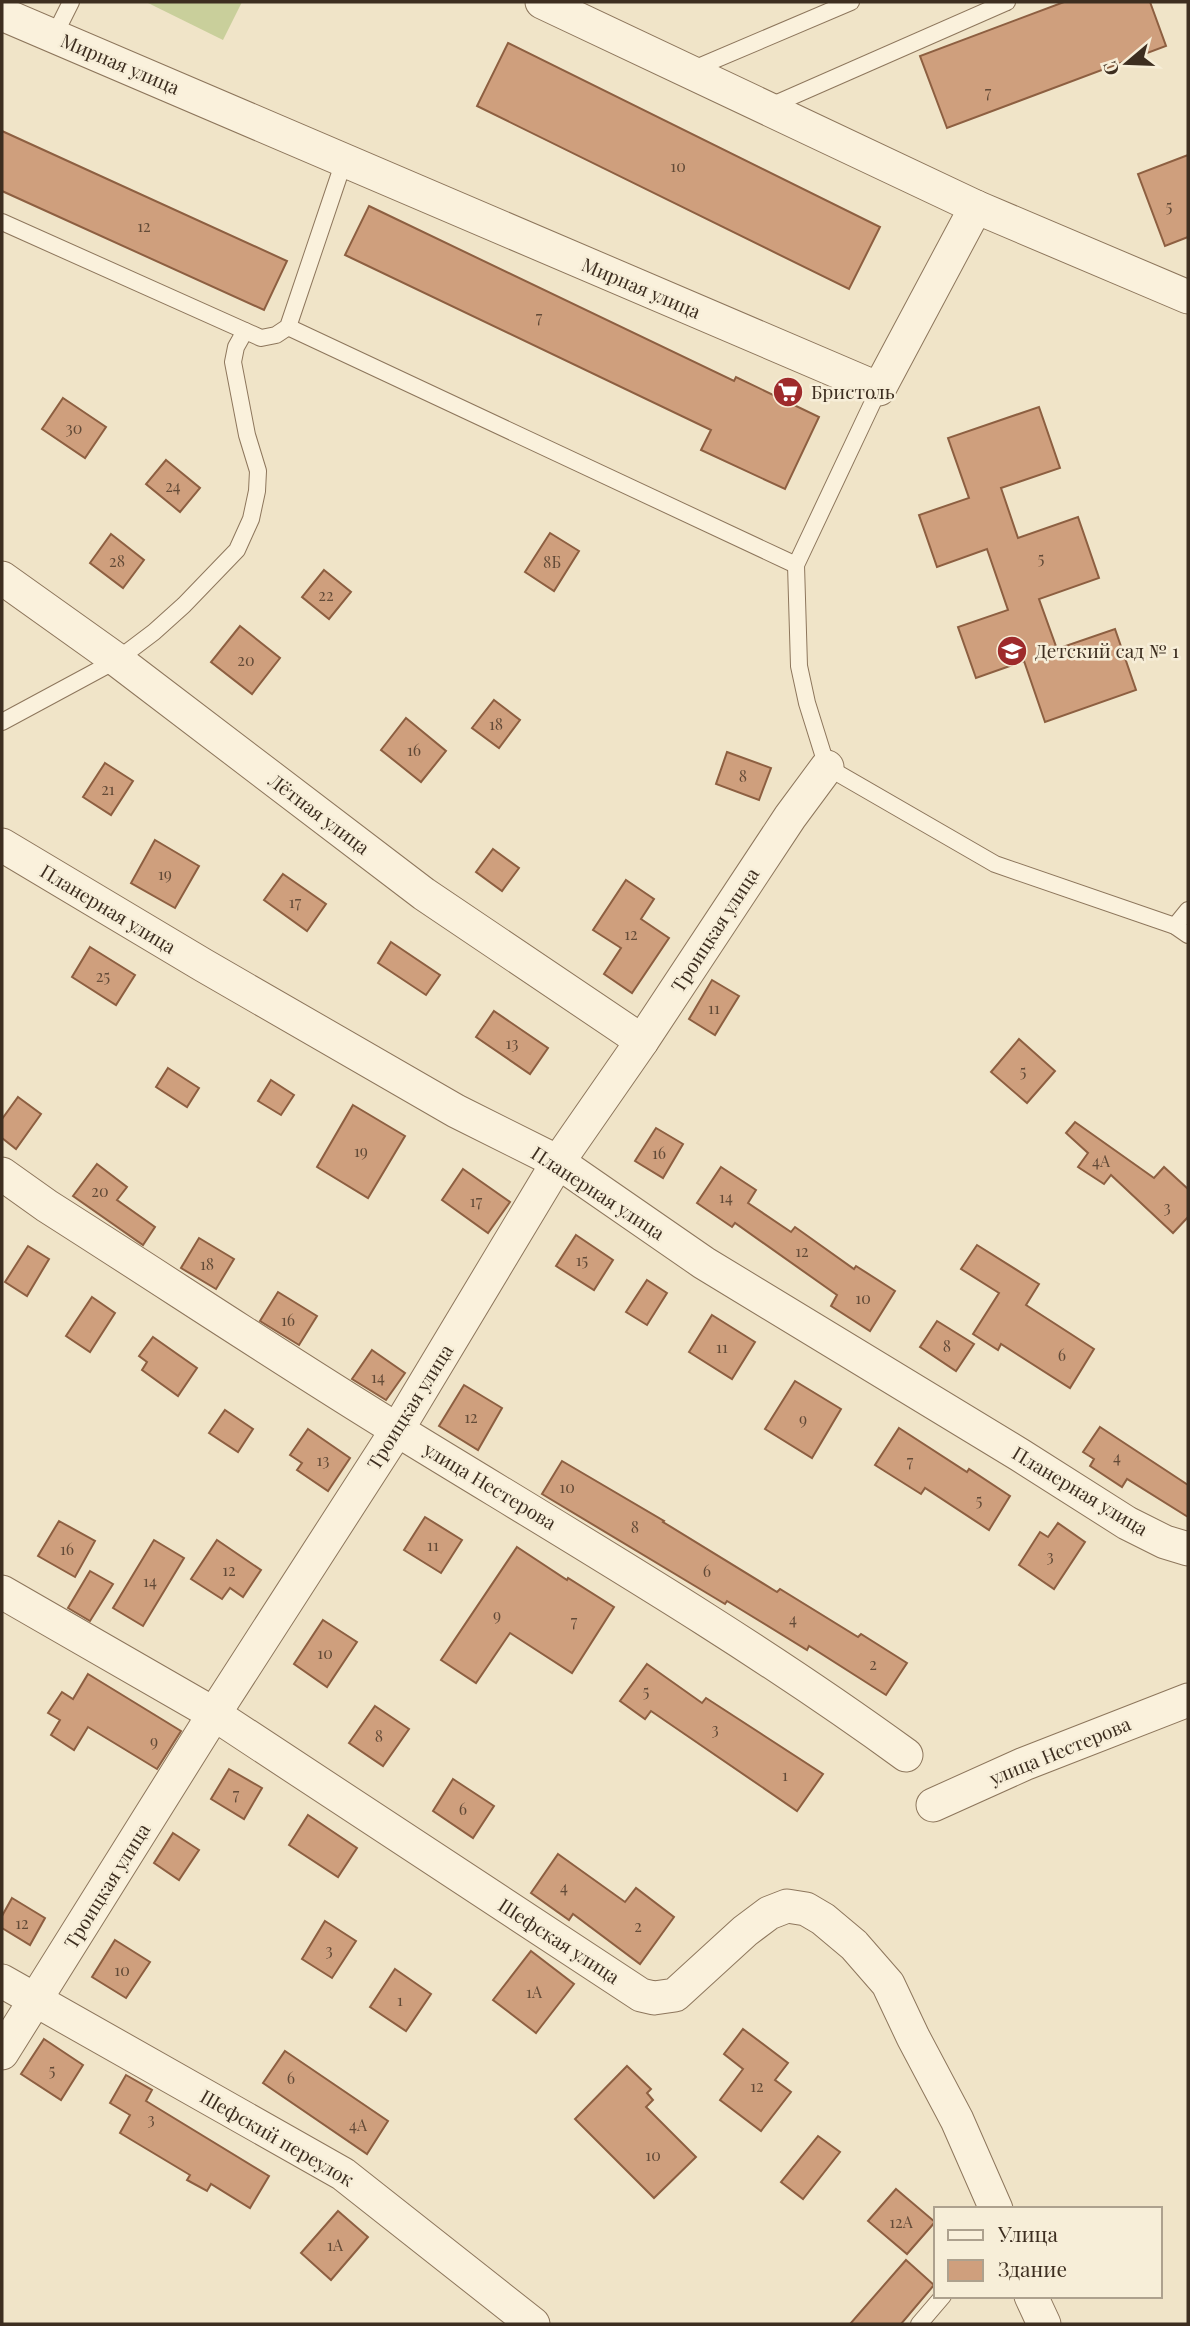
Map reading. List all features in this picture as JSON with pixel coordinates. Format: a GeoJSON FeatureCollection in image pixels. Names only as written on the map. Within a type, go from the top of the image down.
{"type":"FeatureCollection","features":[{"type":"Feature","properties":{"kind":"street"},"geometry":{"type":"LineString","coordinates":[[542,2],[976,207],[1181,288]]}},
{"type":"Feature","properties":{"kind":"street","name":"Мирная улица"},"geometry":{"type":"LineString","coordinates":[[2,14],[878,389]]}},
{"type":"Feature","properties":{"kind":"street"},"geometry":{"type":"LineString","coordinates":[[878,389],[976,207]]}},
{"type":"Feature","properties":{"kind":"street","name":"Лётная улица"},"geometry":{"type":"LineString","coordinates":[[2,578],[117,660],[424,894],[642,1041]]}},
{"type":"Feature","properties":{"kind":"street","name":"Троицкая улица"},"geometry":{"type":"LineString","coordinates":[[2,2053],[397,1430],[558,1162],[642,1041],[749,877],[827,767]]}},
{"type":"Feature","properties":{"kind":"street","name":"Планерная улица"},"geometry":{"type":"LineString","coordinates":[[2,845],[456,1111],[558,1162],[704,1263],[1127,1523],[1166,1542],[1188,1549]]}},
{"type":"Feature","properties":{"kind":"street","name":"улица Нестерова"},"geometry":{"type":"LineString","coordinates":[[2,1174],[47,1206],[397,1430],[648,1583],[867,1726],[906,1755]]}},
{"type":"Feature","properties":{"kind":"street","name":"Шефская улица"},"geometry":{"type":"LineString","coordinates":[[2,1592],[215,1714],[641,1995],[654,1998],[675,1995],[745,1931],[769,1913],[787,1906],[806,1909],[823,1919],[854,1945],[888,1984],[912,2037],[957,2120],[995,2207]]}},
{"type":"Feature","properties":{"kind":"street","name":"улица Нестерова"},"geometry":{"type":"LineString","coordinates":[[933,1805],[1024,1764],[1188,1700]]}},
{"type":"Feature","properties":{"kind":"street","name":"Шефский переулок"},"geometry":{"type":"LineString","coordinates":[[2,1980],[343,2174],[533,2324]]}},
{"type":"Feature","properties":{"kind":"street"},"geometry":{"type":"LineString","coordinates":[[1032,2298],[1044,2324]]}},
{"type":"Feature","properties":{"kind":"lane"},"geometry":{"type":"LineString","coordinates":[[54,36],[71,2]]}},
{"type":"Feature","properties":{"kind":"lane"},"geometry":{"type":"LineString","coordinates":[[688,71],[851,2]]}},
{"type":"Feature","properties":{"kind":"lane"},"geometry":{"type":"LineString","coordinates":[[766,108],[1007,2]]}},
{"type":"Feature","properties":{"kind":"lane"},"geometry":{"type":"LineString","coordinates":[[2,222],[261,338],[276,335],[288,327],[344,160]]}},
{"type":"Feature","properties":{"kind":"lane"},"geometry":{"type":"LineString","coordinates":[[288,327],[796,565]]}},
{"type":"Feature","properties":{"kind":"lane"},"geometry":{"type":"LineString","coordinates":[[2,722],[117,660],[154,632],[237,550],[251,519],[258,471],[247,435],[233,362],[236,347],[244,331]]}},
{"type":"Feature","properties":{"kind":"lane"},"geometry":{"type":"LineString","coordinates":[[878,389],[796,565],[800,666],[807,703],[827,767],[995,864],[1182,930],[1188,910]]}},
{"type":"Feature","properties":{"kind":"lane"},"geometry":{"type":"LineString","coordinates":[[919,2324],[941,2298]]}},
{"type":"Feature","properties":{"kind":"green space"},"geometry":{"type":"Polygon","coordinates":[[[146,2],[242,2],[223,40],[146,2]]]}},
{"type":"Feature","properties":{"kind":"building"},"geometry":{"type":"Polygon","coordinates":[[[1064,2],[1150,2],[1166,46],[947,128],[920,56],[1064,2]]]}},
{"type":"Feature","properties":{"kind":"building"},"geometry":{"type":"Polygon","coordinates":[[[508,43],[880,227],[849,289],[477,106],[508,43]]]}},
{"type":"Feature","properties":{"kind":"building"},"geometry":{"type":"Polygon","coordinates":[[[2,131],[287,261],[264,310],[2,191],[2,131]]]}},
{"type":"Feature","properties":{"kind":"building"},"geometry":{"type":"Polygon","coordinates":[[[1188,155],[1188,237],[1165,246],[1138,174],[1188,155]]]}},
{"type":"Feature","properties":{"kind":"building"},"geometry":{"type":"Polygon","coordinates":[[[369,206],[734,381],[736,377],[819,417],[785,489],[701,450],[711,430],[345,255],[369,206]]]}},
{"type":"Feature","properties":{"kind":"building"},"geometry":{"type":"Polygon","coordinates":[[[63,398],[106,427],[85,458],[42,429],[63,398]]]}},
{"type":"Feature","properties":{"kind":"building"},"geometry":{"type":"Polygon","coordinates":[[[1039,407],[1060,468],[1001,488],[1018,538],[1078,517],[1099,578],[1039,599],[1057,649],[1115,629],[1136,690],[1045,722],[1024,661],[976,678],[958,627],[1008,610],[987,549],[937,567],[919,515],[969,498],[948,438],[1039,407]]]}},
{"type":"Feature","properties":{"kind":"building"},"geometry":{"type":"Polygon","coordinates":[[[166,460],[200,488],[180,512],[146,484],[166,460]]]}},
{"type":"Feature","properties":{"kind":"building"},"geometry":{"type":"Polygon","coordinates":[[[550,533],[579,551],[554,591],[525,572],[550,533]]]}},
{"type":"Feature","properties":{"kind":"building"},"geometry":{"type":"Polygon","coordinates":[[[111,534],[144,560],[123,588],[90,563],[111,534]]]}},
{"type":"Feature","properties":{"kind":"building"},"geometry":{"type":"Polygon","coordinates":[[[324,570],[351,592],[329,619],[302,597],[324,570]]]}},
{"type":"Feature","properties":{"kind":"building"},"geometry":{"type":"Polygon","coordinates":[[[240,626],[280,658],[252,694],[211,662],[240,626]]]}},
{"type":"Feature","properties":{"kind":"building"},"geometry":{"type":"Polygon","coordinates":[[[494,700],[520,720],[499,748],[472,728],[494,700]]]}},
{"type":"Feature","properties":{"kind":"building"},"geometry":{"type":"Polygon","coordinates":[[[406,718],[446,751],[421,782],[381,750],[406,718]]]}},
{"type":"Feature","properties":{"kind":"building"},"geometry":{"type":"Polygon","coordinates":[[[727,752],[771,768],[759,800],[716,784],[727,752]]]}},
{"type":"Feature","properties":{"kind":"building"},"geometry":{"type":"Polygon","coordinates":[[[105,763],[133,781],[111,815],[83,797],[105,763]]]}},
{"type":"Feature","properties":{"kind":"building"},"geometry":{"type":"Polygon","coordinates":[[[155,840],[199,866],[175,908],[131,883],[155,840]]]}},
{"type":"Feature","properties":{"kind":"building"},"geometry":{"type":"Polygon","coordinates":[[[493,849],[519,868],[502,891],[476,872],[493,849]]]}},
{"type":"Feature","properties":{"kind":"building"},"geometry":{"type":"Polygon","coordinates":[[[283,874],[326,904],[307,931],[264,900],[283,874]]]}},
{"type":"Feature","properties":{"kind":"building"},"geometry":{"type":"Polygon","coordinates":[[[626,880],[654,899],[641,919],[669,938],[632,993],[604,974],[621,948],[593,930],[626,880]]]}},
{"type":"Feature","properties":{"kind":"building"},"geometry":{"type":"Polygon","coordinates":[[[391,942],[440,975],[426,995],[378,963],[391,942]]]}},
{"type":"Feature","properties":{"kind":"building"},"geometry":{"type":"Polygon","coordinates":[[[90,947],[135,975],[116,1005],[72,977],[90,947]]]}},
{"type":"Feature","properties":{"kind":"building"},"geometry":{"type":"Polygon","coordinates":[[[712,980],[739,996],[715,1035],[689,1019],[712,980]]]}},
{"type":"Feature","properties":{"kind":"building"},"geometry":{"type":"Polygon","coordinates":[[[494,1011],[548,1048],[530,1074],[476,1037],[494,1011]]]}},
{"type":"Feature","properties":{"kind":"building"},"geometry":{"type":"Polygon","coordinates":[[[1019,1039],[1055,1071],[1027,1103],[991,1072],[1019,1039]]]}},
{"type":"Feature","properties":{"kind":"building"},"geometry":{"type":"Polygon","coordinates":[[[168,1068],[199,1088],[187,1107],[156,1087],[168,1068]]]}},
{"type":"Feature","properties":{"kind":"building"},"geometry":{"type":"Polygon","coordinates":[[[271,1080],[294,1095],[281,1115],[258,1101],[271,1080]]]}},
{"type":"Feature","properties":{"kind":"building"},"geometry":{"type":"Polygon","coordinates":[[[18,1097],[41,1114],[16,1149],[2,1138],[2,1119],[18,1097]]]}},
{"type":"Feature","properties":{"kind":"building"},"geometry":{"type":"Polygon","coordinates":[[[353,1105],[405,1136],[368,1198],[317,1167],[353,1105]]]}},
{"type":"Feature","properties":{"kind":"building"},"geometry":{"type":"Polygon","coordinates":[[[1075,1122],[1154,1178],[1164,1167],[1188,1189],[1188,1217],[1173,1233],[1111,1175],[1104,1184],[1078,1167],[1088,1153],[1066,1133],[1075,1122]]]}},
{"type":"Feature","properties":{"kind":"building"},"geometry":{"type":"Polygon","coordinates":[[[656,1128],[683,1144],[663,1178],[635,1161],[656,1128]]]}},
{"type":"Feature","properties":{"kind":"building"},"geometry":{"type":"Polygon","coordinates":[[[97,1164],[127,1187],[117,1200],[155,1227],[143,1245],[73,1196],[97,1164]]]}},
{"type":"Feature","properties":{"kind":"building"},"geometry":{"type":"Polygon","coordinates":[[[721,1167],[756,1190],[748,1203],[791,1232],[795,1227],[854,1269],[856,1266],[895,1291],[870,1331],[831,1306],[837,1295],[735,1223],[732,1227],[697,1203],[721,1167]]]}},
{"type":"Feature","properties":{"kind":"building"},"geometry":{"type":"Polygon","coordinates":[[[463,1169],[510,1202],[488,1233],[442,1200],[463,1169]]]}},
{"type":"Feature","properties":{"kind":"building"},"geometry":{"type":"Polygon","coordinates":[[[576,1235],[613,1260],[594,1290],[556,1266],[576,1235]]]}},
{"type":"Feature","properties":{"kind":"building"},"geometry":{"type":"Polygon","coordinates":[[[199,1238],[234,1259],[216,1289],[181,1268],[199,1238]]]}},
{"type":"Feature","properties":{"kind":"building"},"geometry":{"type":"Polygon","coordinates":[[[977,1245],[1039,1284],[1026,1305],[1094,1349],[1070,1388],[1001,1344],[998,1350],[973,1334],[999,1293],[961,1269],[977,1245]]]}},
{"type":"Feature","properties":{"kind":"building"},"geometry":{"type":"Polygon","coordinates":[[[28,1246],[49,1259],[27,1296],[5,1282],[28,1246]]]}},
{"type":"Feature","properties":{"kind":"building"},"geometry":{"type":"Polygon","coordinates":[[[647,1280],[667,1293],[647,1325],[626,1312],[647,1280]]]}},
{"type":"Feature","properties":{"kind":"building"},"geometry":{"type":"Polygon","coordinates":[[[278,1292],[317,1316],[299,1345],[260,1321],[278,1292]]]}},
{"type":"Feature","properties":{"kind":"building"},"geometry":{"type":"Polygon","coordinates":[[[92,1297],[115,1313],[90,1352],[66,1336],[92,1297]]]}},
{"type":"Feature","properties":{"kind":"building"},"geometry":{"type":"Polygon","coordinates":[[[712,1315],[755,1342],[732,1379],[689,1352],[712,1315]]]}},
{"type":"Feature","properties":{"kind":"building"},"geometry":{"type":"Polygon","coordinates":[[[937,1321],[974,1344],[956,1371],[920,1347],[937,1321]]]}},
{"type":"Feature","properties":{"kind":"building"},"geometry":{"type":"Polygon","coordinates":[[[153,1337],[197,1368],[178,1396],[142,1370],[147,1362],[139,1356],[153,1337]]]}},
{"type":"Feature","properties":{"kind":"building"},"geometry":{"type":"Polygon","coordinates":[[[372,1350],[405,1373],[386,1400],[352,1379],[372,1350]]]}},
{"type":"Feature","properties":{"kind":"building"},"geometry":{"type":"Polygon","coordinates":[[[795,1381],[841,1409],[812,1458],[765,1429],[795,1381]]]}},
{"type":"Feature","properties":{"kind":"building"},"geometry":{"type":"Polygon","coordinates":[[[464,1385],[502,1408],[478,1450],[439,1426],[464,1385]]]}},
{"type":"Feature","properties":{"kind":"building"},"geometry":{"type":"Polygon","coordinates":[[[225,1410],[253,1429],[238,1452],[209,1433],[225,1410]]]}},
{"type":"Feature","properties":{"kind":"building"},"geometry":{"type":"Polygon","coordinates":[[[1100,1427],[1188,1485],[1188,1517],[1127,1479],[1122,1487],[1090,1466],[1094,1459],[1083,1452],[1100,1427]]]}},
{"type":"Feature","properties":{"kind":"building"},"geometry":{"type":"Polygon","coordinates":[[[899,1428],[1010,1496],[989,1530],[925,1488],[921,1494],[875,1465],[899,1428]]]}},
{"type":"Feature","properties":{"kind":"building"},"geometry":{"type":"Polygon","coordinates":[[[308,1429],[350,1458],[328,1491],[297,1470],[302,1463],[290,1455],[308,1429]]]}},
{"type":"Feature","properties":{"kind":"building"},"geometry":{"type":"Polygon","coordinates":[[[562,1461],[777,1592],[780,1589],[858,1637],[861,1634],[907,1663],[886,1695],[809,1646],[807,1650],[727,1601],[725,1604],[542,1494],[562,1461]]]}},
{"type":"Feature","properties":{"kind":"building"},"geometry":{"type":"Polygon","coordinates":[[[425,1517],[462,1540],[441,1573],[404,1550],[425,1517]]]}},
{"type":"Feature","properties":{"kind":"building"},"geometry":{"type":"Polygon","coordinates":[[[59,1521],[95,1541],[75,1577],[38,1556],[59,1521]]]}},
{"type":"Feature","properties":{"kind":"building"},"geometry":{"type":"Polygon","coordinates":[[[1058,1523],[1085,1542],[1054,1589],[1019,1565],[1040,1532],[1048,1537],[1058,1523]]]}},
{"type":"Feature","properties":{"kind":"building"},"geometry":{"type":"Polygon","coordinates":[[[154,1540],[184,1558],[143,1626],[113,1608],[154,1540]]]}},
{"type":"Feature","properties":{"kind":"building"},"geometry":{"type":"Polygon","coordinates":[[[217,1540],[261,1570],[243,1597],[230,1588],[222,1599],[191,1579],[217,1540]]]}},
{"type":"Feature","properties":{"kind":"building"},"geometry":{"type":"Polygon","coordinates":[[[517,1547],[614,1607],[572,1673],[510,1633],[476,1683],[441,1660],[517,1547]]]}},
{"type":"Feature","properties":{"kind":"building"},"geometry":{"type":"Polygon","coordinates":[[[90,1571],[113,1584],[90,1621],[68,1608],[90,1571]]]}},
{"type":"Feature","properties":{"kind":"building"},"geometry":{"type":"Polygon","coordinates":[[[323,1620],[357,1642],[327,1687],[294,1664],[323,1620]]]}},
{"type":"Feature","properties":{"kind":"building"},"geometry":{"type":"Polygon","coordinates":[[[647,1664],[702,1703],[706,1698],[823,1774],[797,1811],[651,1711],[645,1719],[620,1701],[647,1664]]]}},
{"type":"Feature","properties":{"kind":"building"},"geometry":{"type":"Polygon","coordinates":[[[88,1674],[181,1731],[157,1769],[88,1727],[74,1750],[51,1735],[60,1720],[48,1713],[62,1692],[73,1699],[88,1674]]]}},
{"type":"Feature","properties":{"kind":"building"},"geometry":{"type":"Polygon","coordinates":[[[375,1706],[409,1729],[383,1766],[349,1743],[375,1706]]]}},
{"type":"Feature","properties":{"kind":"building"},"geometry":{"type":"Polygon","coordinates":[[[229,1769],[262,1788],[244,1819],[211,1799],[229,1769]]]}},
{"type":"Feature","properties":{"kind":"building"},"geometry":{"type":"Polygon","coordinates":[[[453,1779],[494,1806],[473,1838],[433,1811],[453,1779]]]}},
{"type":"Feature","properties":{"kind":"building"},"geometry":{"type":"Polygon","coordinates":[[[308,1815],[357,1848],[338,1877],[289,1845],[308,1815]]]}},
{"type":"Feature","properties":{"kind":"building"},"geometry":{"type":"Polygon","coordinates":[[[173,1833],[199,1850],[179,1880],[154,1863],[173,1833]]]}},
{"type":"Feature","properties":{"kind":"building"},"geometry":{"type":"Polygon","coordinates":[[[558,1854],[625,1902],[636,1888],[674,1917],[640,1964],[573,1914],[569,1920],[531,1893],[558,1854]]]}},
{"type":"Feature","properties":{"kind":"building"},"geometry":{"type":"Polygon","coordinates":[[[12,1898],[45,1918],[30,1945],[2,1928],[2,1916],[12,1898]]]}},
{"type":"Feature","properties":{"kind":"building"},"geometry":{"type":"Polygon","coordinates":[[[325,1921],[356,1941],[332,1978],[302,1959],[325,1921]]]}},
{"type":"Feature","properties":{"kind":"building"},"geometry":{"type":"Polygon","coordinates":[[[115,1940],[150,1962],[126,1998],[92,1977],[115,1940]]]}},
{"type":"Feature","properties":{"kind":"building"},"geometry":{"type":"Polygon","coordinates":[[[531,1951],[574,1984],[536,2033],[493,2000],[531,1951]]]}},
{"type":"Feature","properties":{"kind":"building"},"geometry":{"type":"Polygon","coordinates":[[[395,1969],[431,1994],[406,2031],[370,2007],[395,1969]]]}},
{"type":"Feature","properties":{"kind":"building"},"geometry":{"type":"Polygon","coordinates":[[[743,2029],[788,2063],[775,2080],[791,2092],[761,2131],[720,2100],[743,2069],[724,2054],[743,2029]]]}},
{"type":"Feature","properties":{"kind":"building"},"geometry":{"type":"Polygon","coordinates":[[[44,2039],[83,2065],[61,2100],[21,2074],[44,2039]]]}},
{"type":"Feature","properties":{"kind":"building"},"geometry":{"type":"Polygon","coordinates":[[[285,2051],[388,2121],[367,2154],[263,2083],[285,2051]]]}},
{"type":"Feature","properties":{"kind":"building"},"geometry":{"type":"Polygon","coordinates":[[[627,2066],[651,2089],[647,2093],[653,2100],[646,2107],[696,2157],[654,2198],[575,2119],[627,2066]]]}},
{"type":"Feature","properties":{"kind":"building"},"geometry":{"type":"Polygon","coordinates":[[[126,2075],[152,2090],[146,2101],[269,2176],[250,2208],[211,2184],[207,2191],[187,2180],[190,2175],[120,2133],[130,2115],[110,2103],[126,2075]]]}},
{"type":"Feature","properties":{"kind":"building"},"geometry":{"type":"Polygon","coordinates":[[[818,2136],[840,2152],[803,2199],[781,2182],[818,2136]]]}},
{"type":"Feature","properties":{"kind":"building"},"geometry":{"type":"Polygon","coordinates":[[[896,2189],[934,2223],[907,2254],[868,2221],[896,2189]]]}},
{"type":"Feature","properties":{"kind":"building"},"geometry":{"type":"Polygon","coordinates":[[[338,2211],[368,2237],[331,2280],[301,2253],[338,2211]]]}},
{"type":"Feature","properties":{"kind":"building"},"geometry":{"type":"Polygon","coordinates":[[[906,2260],[934,2285],[901,2324],[850,2324],[906,2260]]]}},
{"type":"Feature","properties":{"kind":"place","name":"Бристоль"},"geometry":{"type":"Point","coordinates":[788,392]}},
{"type":"Feature","properties":{"kind":"place","name":"Детский сад № 1"},"geometry":{"type":"Point","coordinates":[1012,651]}}]}
